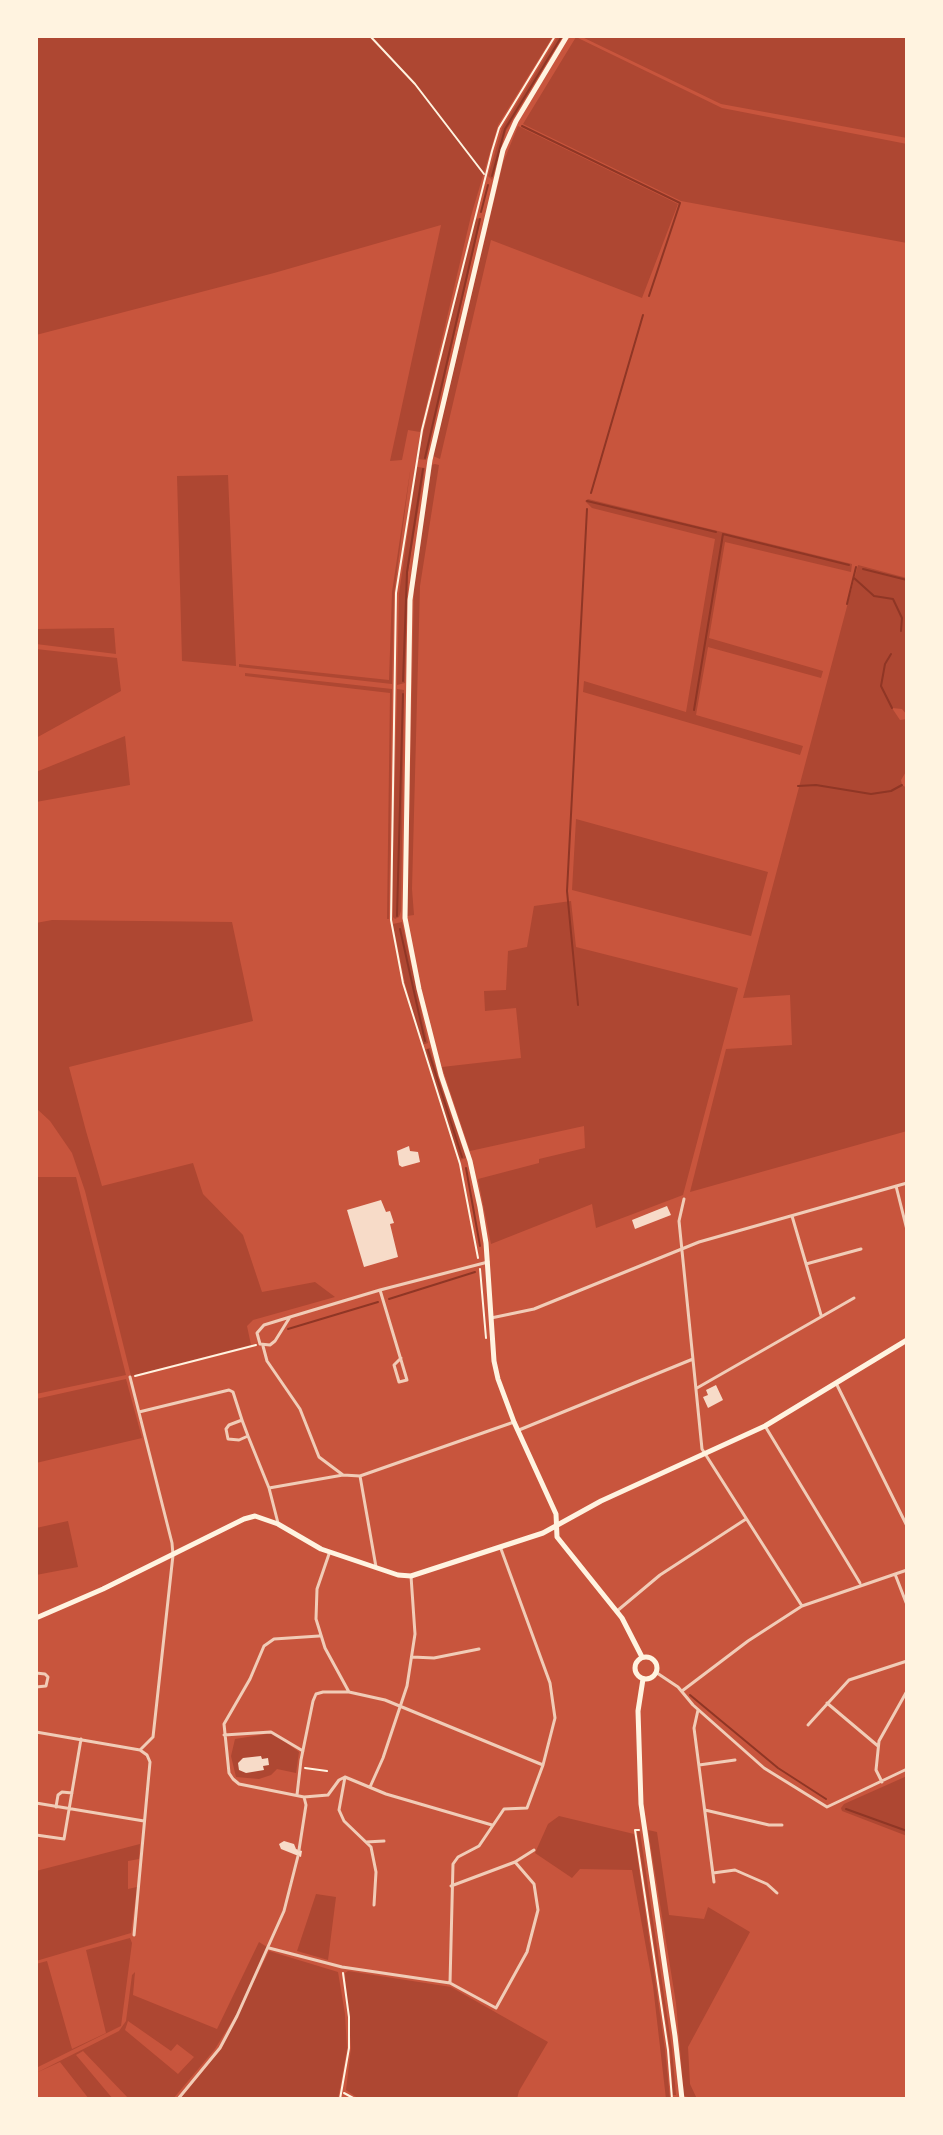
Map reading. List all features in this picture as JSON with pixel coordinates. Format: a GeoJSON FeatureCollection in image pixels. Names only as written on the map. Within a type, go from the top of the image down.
{"type":"FeatureCollection","features":[{"type":"Feature","properties":{"kind":"main road"},"geometry":{"type":"LineString","coordinates":[[567,36],[510,132],[496,173],[429,463],[410,600],[405,918],[441,1075],[475,1181],[488,1262],[494,1361],[514,1422],[556,1514],[557,1537],[618,1610],[642,1657]]}},
{"type":"Feature","properties":{"kind":"main road"},"geometry":{"type":"LineString","coordinates":[[36,1618],[250,1517],[265,1518],[330,1552],[403,1576],[539,1536],[601,1501],[765,1426],[907,1340]]}},
{"type":"Feature","properties":{"kind":"main road"},"geometry":{"type":"LineString","coordinates":[[642,1657],[654,1659],[657,1673],[643,1679],[637,1675],[637,1661],[642,1657]]}},
{"type":"Feature","properties":{"kind":"main road"},"geometry":{"type":"LineString","coordinates":[[643,1679],[639,1692],[638,1721],[644,1831],[682,2099]]}},
{"type":"Feature","properties":{"kind":"street"},"geometry":{"type":"LineString","coordinates":[[491,1318],[525,1313],[699,1242],[907,1183]]}},
{"type":"Feature","properties":{"kind":"street"},"geometry":{"type":"LineString","coordinates":[[896,1186],[907,1230]]}},
{"type":"Feature","properties":{"kind":"street"},"geometry":{"type":"LineString","coordinates":[[684,1199],[679,1221],[704,1455],[802,1606]]}},
{"type":"Feature","properties":{"kind":"street"},"geometry":{"type":"LineString","coordinates":[[792,1216],[822,1317]]}},
{"type":"Feature","properties":{"kind":"street"},"geometry":{"type":"LineString","coordinates":[[806,1264],[861,1249]]}},
{"type":"Feature","properties":{"kind":"street"},"geometry":{"type":"LineString","coordinates":[[343,1475],[319,1457],[300,1409],[267,1361],[257,1338],[260,1328],[380,1290],[488,1262]]}},
{"type":"Feature","properties":{"kind":"street"},"geometry":{"type":"LineString","coordinates":[[380,1290],[401,1358],[407,1380],[399,1382],[394,1365],[401,1358]]}},
{"type":"Feature","properties":{"kind":"street"},"geometry":{"type":"LineString","coordinates":[[697,1388],[854,1298]]}},
{"type":"Feature","properties":{"kind":"street"},"geometry":{"type":"LineString","coordinates":[[261,1345],[275,1341],[290,1317]]}},
{"type":"Feature","properties":{"kind":"street"},"geometry":{"type":"LineString","coordinates":[[518,1430],[693,1359]]}},
{"type":"Feature","properties":{"kind":"street"},"geometry":{"type":"LineString","coordinates":[[130,1377],[173,1555],[153,1737],[140,1750]]}},
{"type":"Feature","properties":{"kind":"street"},"geometry":{"type":"LineString","coordinates":[[836,1383],[907,1526]]}},
{"type":"Feature","properties":{"kind":"street"},"geometry":{"type":"LineString","coordinates":[[139,1412],[229,1390],[233,1392],[269,1488],[278,1524]]}},
{"type":"Feature","properties":{"kind":"street"},"geometry":{"type":"LineString","coordinates":[[242,1420],[226,1429],[228,1439],[239,1440],[248,1436]]}},
{"type":"Feature","properties":{"kind":"street"},"geometry":{"type":"LineString","coordinates":[[269,1488],[343,1475],[360,1476],[514,1422]]}},
{"type":"Feature","properties":{"kind":"street"},"geometry":{"type":"LineString","coordinates":[[765,1426],[861,1585]]}},
{"type":"Feature","properties":{"kind":"street"},"geometry":{"type":"LineString","coordinates":[[360,1476],[376,1567]]}},
{"type":"Feature","properties":{"kind":"street"},"geometry":{"type":"LineString","coordinates":[[618,1610],[660,1575],[746,1519]]}},
{"type":"Feature","properties":{"kind":"street"},"geometry":{"type":"LineString","coordinates":[[450,1983],[454,1861],[479,1846],[507,1808],[527,1808],[543,1765],[555,1718],[550,1683],[500,1547]]}},
{"type":"Feature","properties":{"kind":"street"},"geometry":{"type":"LineString","coordinates":[[330,1552],[320,1575],[315,1599],[319,1636],[349,1692]]}},
{"type":"Feature","properties":{"kind":"street"},"geometry":{"type":"LineString","coordinates":[[682,1691],[755,1636],[802,1606],[907,1570]]}},
{"type":"Feature","properties":{"kind":"street"},"geometry":{"type":"LineString","coordinates":[[895,1574],[907,1605]]}},
{"type":"Feature","properties":{"kind":"street"},"geometry":{"type":"LineString","coordinates":[[370,1787],[402,1707],[412,1657],[415,1623],[411,1576]]}},
{"type":"Feature","properties":{"kind":"street"},"geometry":{"type":"LineString","coordinates":[[319,1636],[280,1638],[267,1642],[226,1720],[224,1735],[229,1773],[233,1779],[239,1784],[304,1797],[328,1795],[345,1777],[450,1814],[492,1825]]}},
{"type":"Feature","properties":{"kind":"street"},"geometry":{"type":"LineString","coordinates":[[412,1657],[434,1658],[479,1649]]}},
{"type":"Feature","properties":{"kind":"street"},"geometry":{"type":"LineString","coordinates":[[808,1725],[854,1677],[907,1661]]}},
{"type":"Feature","properties":{"kind":"street"},"geometry":{"type":"LineString","coordinates":[[36,1673],[48,1677],[46,1686],[36,1687]]}},
{"type":"Feature","properties":{"kind":"street"},"geometry":{"type":"LineString","coordinates":[[657,1673],[682,1691],[698,1710],[764,1768],[827,1807],[907,1769]]}},
{"type":"Feature","properties":{"kind":"street"},"geometry":{"type":"LineString","coordinates":[[882,1782],[876,1770],[878,1746],[884,1728],[907,1691]]}},
{"type":"Feature","properties":{"kind":"street"},"geometry":{"type":"LineString","coordinates":[[297,1796],[316,1694],[323,1692],[349,1692],[402,1707],[543,1765]]}},
{"type":"Feature","properties":{"kind":"street"},"geometry":{"type":"LineString","coordinates":[[827,1703],[878,1746]]}},
{"type":"Feature","properties":{"kind":"street"},"geometry":{"type":"LineString","coordinates":[[698,1710],[694,1728],[714,1882]]}},
{"type":"Feature","properties":{"kind":"street"},"geometry":{"type":"LineString","coordinates":[[36,1732],[140,1750],[147,1755],[150,1762],[134,1935]]}},
{"type":"Feature","properties":{"kind":"street"},"geometry":{"type":"LineString","coordinates":[[224,1735],[271,1732],[303,1751]]}},
{"type":"Feature","properties":{"kind":"street"},"geometry":{"type":"LineString","coordinates":[[36,1835],[64,1839],[81,1739]]}},
{"type":"Feature","properties":{"kind":"street"},"geometry":{"type":"LineString","coordinates":[[699,1765],[735,1760]]}},
{"type":"Feature","properties":{"kind":"street"},"geometry":{"type":"LineString","coordinates":[[345,1777],[339,1810],[344,1821],[371,1847],[376,1872],[374,1905]]}},
{"type":"Feature","properties":{"kind":"street"},"geometry":{"type":"LineString","coordinates":[[56,1807],[58,1795],[62,1792],[72,1793]]}},
{"type":"Feature","properties":{"kind":"street"},"geometry":{"type":"LineString","coordinates":[[299,1850],[306,1805],[304,1797]]}},
{"type":"Feature","properties":{"kind":"street"},"geometry":{"type":"LineString","coordinates":[[36,1803],[144,1821]]}},
{"type":"Feature","properties":{"kind":"street"},"geometry":{"type":"LineString","coordinates":[[705,1810],[769,1825],[782,1825]]}},
{"type":"Feature","properties":{"kind":"street"},"geometry":{"type":"LineString","coordinates":[[366,1842],[384,1841]]}},
{"type":"Feature","properties":{"kind":"street"},"geometry":{"type":"LineString","coordinates":[[451,1886],[515,1862],[534,1850]]}},
{"type":"Feature","properties":{"kind":"street"},"geometry":{"type":"LineString","coordinates":[[178,2099],[220,2048],[269,1948],[291,1889],[298,1856]]}},
{"type":"Feature","properties":{"kind":"street"},"geometry":{"type":"LineString","coordinates":[[269,1948],[342,1967],[450,1983],[496,2008],[527,1952],[538,1910],[534,1884],[515,1862]]}},
{"type":"Feature","properties":{"kind":"street"},"geometry":{"type":"LineString","coordinates":[[713,1873],[735,1870],[767,1884],[777,1893]]}},
{"type":"Feature","properties":{"kind":"path"},"geometry":{"type":"LineString","coordinates":[[370,36],[415,84],[486,176]]}},
{"type":"Feature","properties":{"kind":"path"},"geometry":{"type":"LineString","coordinates":[[479,1264],[460,1164],[403,983],[391,920],[399,570],[419,440],[499,128],[555,36]]}},
{"type":"Feature","properties":{"kind":"path"},"geometry":{"type":"LineString","coordinates":[[130,1377],[261,1345]]}},
{"type":"Feature","properties":{"kind":"path"},"geometry":{"type":"LineString","coordinates":[[300,1768],[327,1771]]}},
{"type":"Feature","properties":{"kind":"path"},"geometry":{"type":"LineString","coordinates":[[644,1831],[635,1830],[668,2050],[672,2099]]}},
{"type":"Feature","properties":{"kind":"path"},"geometry":{"type":"LineString","coordinates":[[340,2099],[349,2033],[342,1967]]}},
{"type":"Feature","properties":{"kind":"path"},"geometry":{"type":"LineString","coordinates":[[343,2092],[355,2099]]}},
{"type":"Feature","properties":{"kind":"shaded area"},"geometry":{"type":"Polygon","coordinates":[[[36,36],[553,36],[498,125],[471,216],[420,432],[408,430],[402,460],[390,461],[441,225],[274,273],[36,335],[36,36]]]}},
{"type":"Feature","properties":{"kind":"shaded area"},"geometry":{"type":"Polygon","coordinates":[[[558,36],[563,36],[506,131],[492,180],[488,176],[502,128],[558,36]]]}},
{"type":"Feature","properties":{"kind":"shaded area"},"geometry":{"type":"Polygon","coordinates":[[[580,36],[907,36],[907,138],[721,104],[580,36]]]}},
{"type":"Feature","properties":{"kind":"shaded area"},"geometry":{"type":"Polygon","coordinates":[[[576,37],[722,108],[907,144],[907,243],[681,201],[523,124],[576,37]]]}},
{"type":"Feature","properties":{"kind":"shaded area"},"geometry":{"type":"Polygon","coordinates":[[[518,126],[678,204],[642,298],[491,240],[440,459],[433,456],[503,163],[518,126]]]}},
{"type":"Feature","properties":{"kind":"shaded area"},"geometry":{"type":"Polygon","coordinates":[[[481,218],[426,460],[417,459],[475,219],[481,218]]]}},
{"type":"Feature","properties":{"kind":"shaded area"},"geometry":{"type":"Polygon","coordinates":[[[411,465],[394,594],[392,684],[239,667],[239,664],[389,680],[392,592],[411,465]]]}},
{"type":"Feature","properties":{"kind":"shaded area"},"geometry":{"type":"Polygon","coordinates":[[[431,465],[439,465],[420,586],[412,889],[414,915],[407,916],[414,587],[431,465]]]}},
{"type":"Feature","properties":{"kind":"shaded area"},"geometry":{"type":"Polygon","coordinates":[[[417,467],[425,468],[408,572],[405,683],[397,685],[399,594],[417,467]]]}},
{"type":"Feature","properties":{"kind":"shaded area"},"geometry":{"type":"Polygon","coordinates":[[[228,475],[236,666],[182,661],[177,476],[228,475]]]}},
{"type":"Feature","properties":{"kind":"shaded area"},"geometry":{"type":"Polygon","coordinates":[[[588,499],[852,564],[851,572],[725,542],[709,638],[823,671],[821,678],[708,647],[696,715],[803,746],[800,755],[583,692],[584,681],[686,712],[715,539],[592,508],[585,501],[588,499]]]}},
{"type":"Feature","properties":{"kind":"shaded area"},"geometry":{"type":"Polygon","coordinates":[[[858,565],[907,578],[907,715],[902,709],[892,708],[900,720],[907,719],[907,770],[901,780],[907,788],[907,1131],[690,1192],[726,1049],[792,1045],[790,995],[743,998],[858,565]]]}},
{"type":"Feature","properties":{"kind":"shaded area"},"geometry":{"type":"Polygon","coordinates":[[[114,628],[116,654],[36,644],[36,629],[114,628]]]}},
{"type":"Feature","properties":{"kind":"shaded area"},"geometry":{"type":"Polygon","coordinates":[[[36,649],[117,658],[121,691],[36,738],[36,649]]]}},
{"type":"Feature","properties":{"kind":"shaded area"},"geometry":{"type":"Polygon","coordinates":[[[245,673],[392,689],[389,919],[390,693],[245,676],[245,673]]]}},
{"type":"Feature","properties":{"kind":"shaded area"},"geometry":{"type":"Polygon","coordinates":[[[397,689],[404,690],[401,911],[395,919],[393,860],[397,689]]]}},
{"type":"Feature","properties":{"kind":"shaded area"},"geometry":{"type":"Polygon","coordinates":[[[125,736],[130,785],[36,802],[36,772],[125,736]]]}},
{"type":"Feature","properties":{"kind":"shaded area"},"geometry":{"type":"Polygon","coordinates":[[[576,819],[768,872],[751,936],[572,890],[576,819]]]}},
{"type":"Feature","properties":{"kind":"shaded area"},"geometry":{"type":"Polygon","coordinates":[[[571,901],[576,947],[738,988],[683,1195],[596,1228],[592,1204],[491,1244],[478,1179],[585,1148],[584,1126],[470,1151],[442,1067],[521,1058],[516,1008],[485,1011],[484,991],[506,990],[508,951],[527,947],[534,906],[571,901]]]}},
{"type":"Feature","properties":{"kind":"shaded area"},"geometry":{"type":"Polygon","coordinates":[[[52,920],[232,922],[253,1021],[69,1067],[86,1131],[102,1186],[193,1163],[203,1194],[243,1235],[262,1292],[315,1282],[335,1297],[253,1320],[247,1326],[251,1345],[131,1376],[85,1191],[72,1153],[50,1121],[36,1108],[36,923],[52,920]]]}},
{"type":"Feature","properties":{"kind":"shaded area"},"geometry":{"type":"Polygon","coordinates":[[[402,922],[428,1043],[422,1045],[393,924],[402,922]]]}},
{"type":"Feature","properties":{"kind":"shaded area"},"geometry":{"type":"Polygon","coordinates":[[[430,1048],[466,1158],[460,1160],[423,1050],[430,1048]]]}},
{"type":"Feature","properties":{"kind":"shaded area"},"geometry":{"type":"Polygon","coordinates":[[[36,1177],[76,1177],[126,1375],[36,1394],[36,1177]]]}},
{"type":"Feature","properties":{"kind":"shaded area"},"geometry":{"type":"Polygon","coordinates":[[[126,1379],[142,1438],[36,1463],[36,1399],[126,1379]]]}},
{"type":"Feature","properties":{"kind":"shaded area"},"geometry":{"type":"Polygon","coordinates":[[[68,1521],[78,1567],[36,1575],[36,1528],[68,1521]]]}},
{"type":"Feature","properties":{"kind":"shaded area"},"geometry":{"type":"Polygon","coordinates":[[[273,1733],[299,1752],[296,1773],[277,1769],[259,1779],[236,1777],[231,1756],[235,1739],[273,1733]]]}},
{"type":"Feature","properties":{"kind":"shaded area"},"geometry":{"type":"Polygon","coordinates":[[[907,1776],[907,1836],[842,1811],[844,1804],[907,1776]]]}},
{"type":"Feature","properties":{"kind":"shaded area"},"geometry":{"type":"Polygon","coordinates":[[[559,1816],[634,1834],[670,2099],[666,2099],[653,1986],[632,1870],[580,1869],[572,1878],[535,1853],[548,1824],[559,1816]]]}},
{"type":"Feature","properties":{"kind":"shaded area"},"geometry":{"type":"Polygon","coordinates":[[[648,1830],[657,1832],[669,1915],[704,1919],[708,1907],[750,1932],[688,2047],[690,2084],[697,2099],[684,2096],[676,2003],[648,1830]]]}},
{"type":"Feature","properties":{"kind":"shaded area"},"geometry":{"type":"Polygon","coordinates":[[[637,1831],[640,1832],[672,2049],[676,2095],[673,2095],[670,2050],[637,1831]]]}},
{"type":"Feature","properties":{"kind":"shaded area"},"geometry":{"type":"Polygon","coordinates":[[[140,1844],[139,1859],[128,1861],[128,1889],[137,1887],[131,1933],[36,1961],[36,1871],[140,1844]]]}},
{"type":"Feature","properties":{"kind":"shaded area"},"geometry":{"type":"Polygon","coordinates":[[[316,1894],[336,1897],[328,1960],[297,1951],[316,1894]]]}},
{"type":"Feature","properties":{"kind":"shaded area"},"geometry":{"type":"Polygon","coordinates":[[[130,1938],[132,1943],[121,2026],[36,2068],[36,1964],[47,1961],[72,2049],[106,2033],[86,1950],[130,1938]]]}},
{"type":"Feature","properties":{"kind":"shaded area"},"geometry":{"type":"Polygon","coordinates":[[[259,1942],[267,1947],[236,2015],[215,2049],[173,2099],[129,2099],[83,2051],[76,2055],[113,2099],[89,2099],[60,2062],[36,2073],[119,2031],[126,2021],[132,1975],[135,1972],[133,1995],[217,2029],[259,1942]],[[128,2021],[125,2030],[178,2074],[194,2057],[177,2044],[171,2051],[128,2021]]]}},
{"type":"Feature","properties":{"kind":"shaded area"},"geometry":{"type":"Polygon","coordinates":[[[269,1951],[338,1972],[347,2049],[338,2099],[180,2099],[221,2049],[269,1951]]]}},
{"type":"Feature","properties":{"kind":"shaded area"},"geometry":{"type":"Polygon","coordinates":[[[345,1973],[451,1987],[548,2042],[517,2099],[359,2099],[346,2090],[351,2048],[345,1973]]]}},
{"type":"Feature","properties":{"kind":"building"},"geometry":{"type":"Polygon","coordinates":[[[409,1146],[410,1151],[418,1152],[420,1162],[402,1167],[397,1151],[409,1146]]]}},
{"type":"Feature","properties":{"kind":"building"},"geometry":{"type":"Polygon","coordinates":[[[381,1200],[386,1212],[390,1211],[394,1223],[390,1224],[398,1257],[364,1267],[347,1210],[381,1200]]]}},
{"type":"Feature","properties":{"kind":"building"},"geometry":{"type":"Polygon","coordinates":[[[667,1206],[671,1215],[635,1229],[632,1220],[667,1206]]]}},
{"type":"Feature","properties":{"kind":"building"},"geometry":{"type":"Polygon","coordinates":[[[716,1385],[723,1400],[708,1408],[703,1397],[708,1395],[706,1390],[716,1385]]]}},
{"type":"Feature","properties":{"kind":"building"},"geometry":{"type":"Polygon","coordinates":[[[261,1756],[262,1759],[268,1758],[269,1765],[263,1766],[264,1770],[246,1773],[239,1770],[238,1763],[243,1758],[261,1756]]]}},
{"type":"Feature","properties":{"kind":"building"},"geometry":{"type":"Polygon","coordinates":[[[284,1841],[302,1851],[301,1857],[281,1849],[279,1844],[284,1841]]]}},
{"type":"Feature","properties":{"kind":"waterway"},"geometry":{"type":"LineString","coordinates":[[492,176],[505,129],[562,36]]}},
{"type":"Feature","properties":{"kind":"waterway"},"geometry":{"type":"LineString","coordinates":[[522,126],[680,203],[649,296]]}},
{"type":"Feature","properties":{"kind":"waterway"},"geometry":{"type":"LineString","coordinates":[[481,212],[488,185]]}},
{"type":"Feature","properties":{"kind":"waterway"},"geometry":{"type":"LineString","coordinates":[[425,458],[480,219]]}},
{"type":"Feature","properties":{"kind":"waterway"},"geometry":{"type":"LineString","coordinates":[[591,493],[643,315]]}},
{"type":"Feature","properties":{"kind":"waterway"},"geometry":{"type":"LineString","coordinates":[[403,681],[407,572],[423,469]]}},
{"type":"Feature","properties":{"kind":"waterway"},"geometry":{"type":"LineString","coordinates":[[587,501],[716,532]]}},
{"type":"Feature","properties":{"kind":"waterway"},"geometry":{"type":"LineString","coordinates":[[578,1005],[567,891],[587,509]]}},
{"type":"Feature","properties":{"kind":"waterway"},"geometry":{"type":"LineString","coordinates":[[694,710],[723,534],[849,565]]}},
{"type":"Feature","properties":{"kind":"waterway"},"geometry":{"type":"LineString","coordinates":[[847,604],[856,567]]}},
{"type":"Feature","properties":{"kind":"waterway"},"geometry":{"type":"LineString","coordinates":[[863,569],[907,580]]}},
{"type":"Feature","properties":{"kind":"waterway"},"geometry":{"type":"LineString","coordinates":[[854,578],[874,596],[893,599],[902,618],[901,631]]}},
{"type":"Feature","properties":{"kind":"waterway"},"geometry":{"type":"LineString","coordinates":[[891,654],[885,664],[881,686],[892,708]]}},
{"type":"Feature","properties":{"kind":"waterway"},"geometry":{"type":"LineString","coordinates":[[397,916],[403,694]]}},
{"type":"Feature","properties":{"kind":"waterway"},"geometry":{"type":"LineString","coordinates":[[798,786],[816,785],[871,794],[891,791],[902,785]]}},
{"type":"Feature","properties":{"kind":"waterway"},"geometry":{"type":"LineString","coordinates":[[400,929],[425,1041]]}},
{"type":"Feature","properties":{"kind":"waterway"},"geometry":{"type":"LineString","coordinates":[[428,1050],[462,1157]]}},
{"type":"Feature","properties":{"kind":"waterway"},"geometry":{"type":"LineString","coordinates":[[466,1168],[480,1246]]}},
{"type":"Feature","properties":{"kind":"waterway"},"geometry":{"type":"LineString","coordinates":[[389,1299],[475,1272]]}},
{"type":"Feature","properties":{"kind":"waterway"},"geometry":{"type":"LineString","coordinates":[[288,1329],[378,1302]]}},
{"type":"Feature","properties":{"kind":"waterway"},"geometry":{"type":"LineString","coordinates":[[690,1695],[778,1768],[826,1799]]}},
{"type":"Feature","properties":{"kind":"waterway"},"geometry":{"type":"LineString","coordinates":[[846,1809],[907,1831]]}}]}
